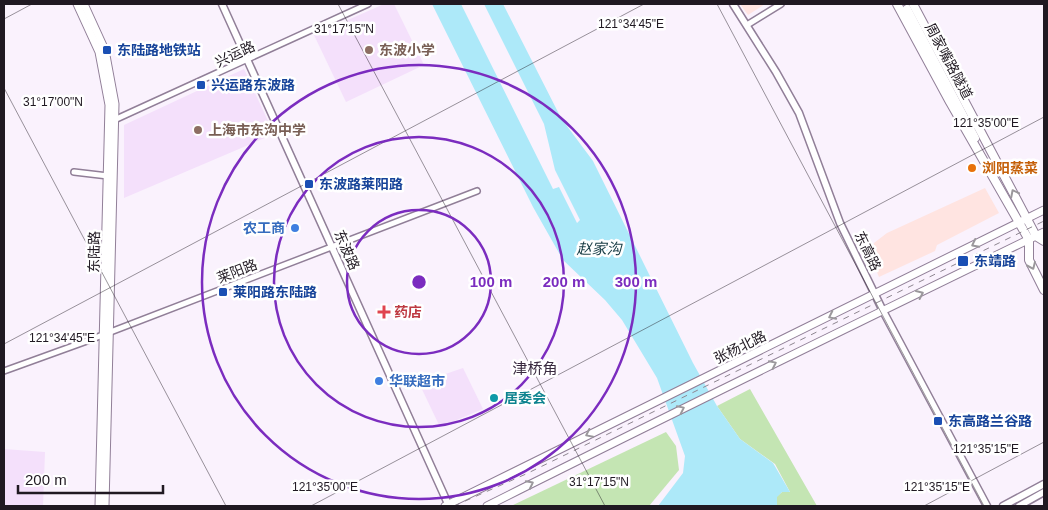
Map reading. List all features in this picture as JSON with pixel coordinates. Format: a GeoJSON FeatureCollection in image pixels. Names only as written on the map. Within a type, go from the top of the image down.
{"type":"FeatureCollection","features":[{"type":"Feature","properties":{"kind":"main road","name":"东陆路"},"geometry":{"type":"LineString","coordinates":[[77,4],[93,34],[101,58],[112,121],[108,176],[105,506]]}},
{"type":"Feature","properties":{"kind":"main road","name":"东陆路"},"geometry":{"type":"LineString","coordinates":[[84,4],[107,56],[113,85],[107,333],[99,506]]}},
{"type":"Feature","properties":{"kind":"main road"},"geometry":{"type":"LineString","coordinates":[[897,4],[950,102],[1010,205],[1023,220]]}},
{"type":"Feature","properties":{"kind":"main road"},"geometry":{"type":"LineString","coordinates":[[910,7],[1032,238],[1029,260],[1044,290]]}},
{"type":"Feature","properties":{"kind":"main road","name":"周家嘴路隧道"},"geometry":{"type":"LineString","coordinates":[[910,7],[1010,205]]}},
{"type":"Feature","properties":{"kind":"main road","name":"张杨北路"},"geometry":{"type":"LineString","coordinates":[[447,506],[876,295],[1044,210]]}},
{"type":"Feature","properties":{"kind":"main road"},"geometry":{"type":"LineString","coordinates":[[487,506],[729,385],[1044,232]]}},
{"type":"Feature","properties":{"kind":"main road"},"geometry":{"type":"LineString","coordinates":[[1032,238],[1044,241]]}},
{"type":"Feature","properties":{"kind":"street","name":"东波路"},"geometry":{"type":"LineString","coordinates":[[222,4],[447,506]]}},
{"type":"Feature","properties":{"kind":"street","name":"兴运路"},"geometry":{"type":"LineString","coordinates":[[112,121],[368,4]]}},
{"type":"Feature","properties":{"kind":"street","name":"东高路"},"geometry":{"type":"LineString","coordinates":[[733,4],[799,113],[840,223],[883,311],[987,506]]}},
{"type":"Feature","properties":{"kind":"street"},"geometry":{"type":"LineString","coordinates":[[747,25],[781,4]]}},
{"type":"Feature","properties":{"kind":"street"},"geometry":{"type":"LineString","coordinates":[[74,172],[108,176]]}},
{"type":"Feature","properties":{"kind":"street","name":"莱阳路"},"geometry":{"type":"LineString","coordinates":[[4,371],[477,191]]}},
{"type":"Feature","properties":{"kind":"street"},"geometry":{"type":"LineString","coordinates":[[1003,506],[1044,484]]}},
{"type":"Feature","properties":{"kind":"street"},"geometry":{"type":"LineString","coordinates":[[1019,506],[1044,492]]}},
{"type":"Feature","properties":{"kind":"shaded area","name":"东波小学"},"geometry":{"type":"Polygon","coordinates":[[[384,4],[394,4],[424,65],[346,102],[314,35],[384,4]]]}},
{"type":"Feature","properties":{"kind":"shaded area"},"geometry":{"type":"Polygon","coordinates":[[[740,4],[765,4],[748,15],[740,4]]]}},
{"type":"Feature","properties":{"kind":"shaded area","name":"上海市东沟中学"},"geometry":{"type":"Polygon","coordinates":[[[244,69],[274,134],[124,198],[124,125],[244,69]]]}},
{"type":"Feature","properties":{"kind":"shaded area"},"geometry":{"type":"Polygon","coordinates":[[[985,188],[999,213],[937,245],[935,251],[879,277],[870,256],[874,243],[887,233],[985,188]]]}},
{"type":"Feature","properties":{"kind":"shaded area"},"geometry":{"type":"Polygon","coordinates":[[[463,368],[483,409],[440,427],[419,383],[463,368]]]}},
{"type":"Feature","properties":{"kind":"shaded area"},"geometry":{"type":"Polygon","coordinates":[[[4,449],[45,452],[43,506],[4,506],[4,449]]]}},
{"type":"Feature","properties":{"kind":"green space"},"geometry":{"type":"Polygon","coordinates":[[[750,389],[817,506],[777,506],[776,497],[782,492],[790,492],[775,464],[740,439],[717,406],[750,389]]]}},
{"type":"Feature","properties":{"kind":"green space"},"geometry":{"type":"Polygon","coordinates":[[[666,432],[676,446],[679,470],[649,506],[511,506],[666,432]]]}},
{"type":"Feature","properties":{"kind":"water","name":"赵家沟"},"geometry":{"type":"Polygon","coordinates":[[[432,4],[461,4],[553,189],[559,187],[577,223],[580,220],[555,170],[544,124],[484,4],[503,4],[561,118],[593,161],[693,363],[717,406],[740,439],[773,463],[790,492],[782,492],[777,497],[777,506],[658,506],[683,473],[685,456],[657,378],[622,320],[605,300],[563,260],[533,207],[432,4]]]}},
{"type":"Feature","properties":{"kind":"railway"},"geometry":{"type":"LineString","coordinates":[[454,506],[526,474],[1044,221]]}},
{"type":"Feature","properties":{"kind":"place","name":"东陆路地铁站"},"geometry":{"type":"Point","coordinates":[107,50]}},
{"type":"Feature","properties":{"kind":"place","name":"东波小学"},"geometry":{"type":"Point","coordinates":[369,50]}},
{"type":"Feature","properties":{"kind":"place","name":"兴运路东波路"},"geometry":{"type":"Point","coordinates":[201,85]}},
{"type":"Feature","properties":{"kind":"place","name":"上海市东沟中学"},"geometry":{"type":"Point","coordinates":[198,130]}},
{"type":"Feature","properties":{"kind":"place","name":"浏阳蒸菜"},"geometry":{"type":"Point","coordinates":[972,168]}},
{"type":"Feature","properties":{"kind":"place","name":"东波路莱阳路"},"geometry":{"type":"Point","coordinates":[309,184]}},
{"type":"Feature","properties":{"kind":"place","name":"农工商"},"geometry":{"type":"Point","coordinates":[295,228]}},
{"type":"Feature","properties":{"kind":"place","name":"东靖路"},"geometry":{"type":"Point","coordinates":[963,261]}},
{"type":"Feature","properties":{"kind":"place","name":"莱阳路东陆路"},"geometry":{"type":"Point","coordinates":[223,292]}},
{"type":"Feature","properties":{"kind":"place","name":"药店"},"geometry":{"type":"Point","coordinates":[384,312]}},
{"type":"Feature","properties":{"kind":"place","name":"华联超市"},"geometry":{"type":"Point","coordinates":[379,381]}},
{"type":"Feature","properties":{"kind":"place","name":"居委会"},"geometry":{"type":"Point","coordinates":[494,398]}},
{"type":"Feature","properties":{"kind":"place","name":"东高路兰谷路"},"geometry":{"type":"Point","coordinates":[938,421]}},
{"type":"Feature","properties":{"kind":"district","name":"津桥角"},"geometry":{"type":"Point","coordinates":[535,368]}}]}
